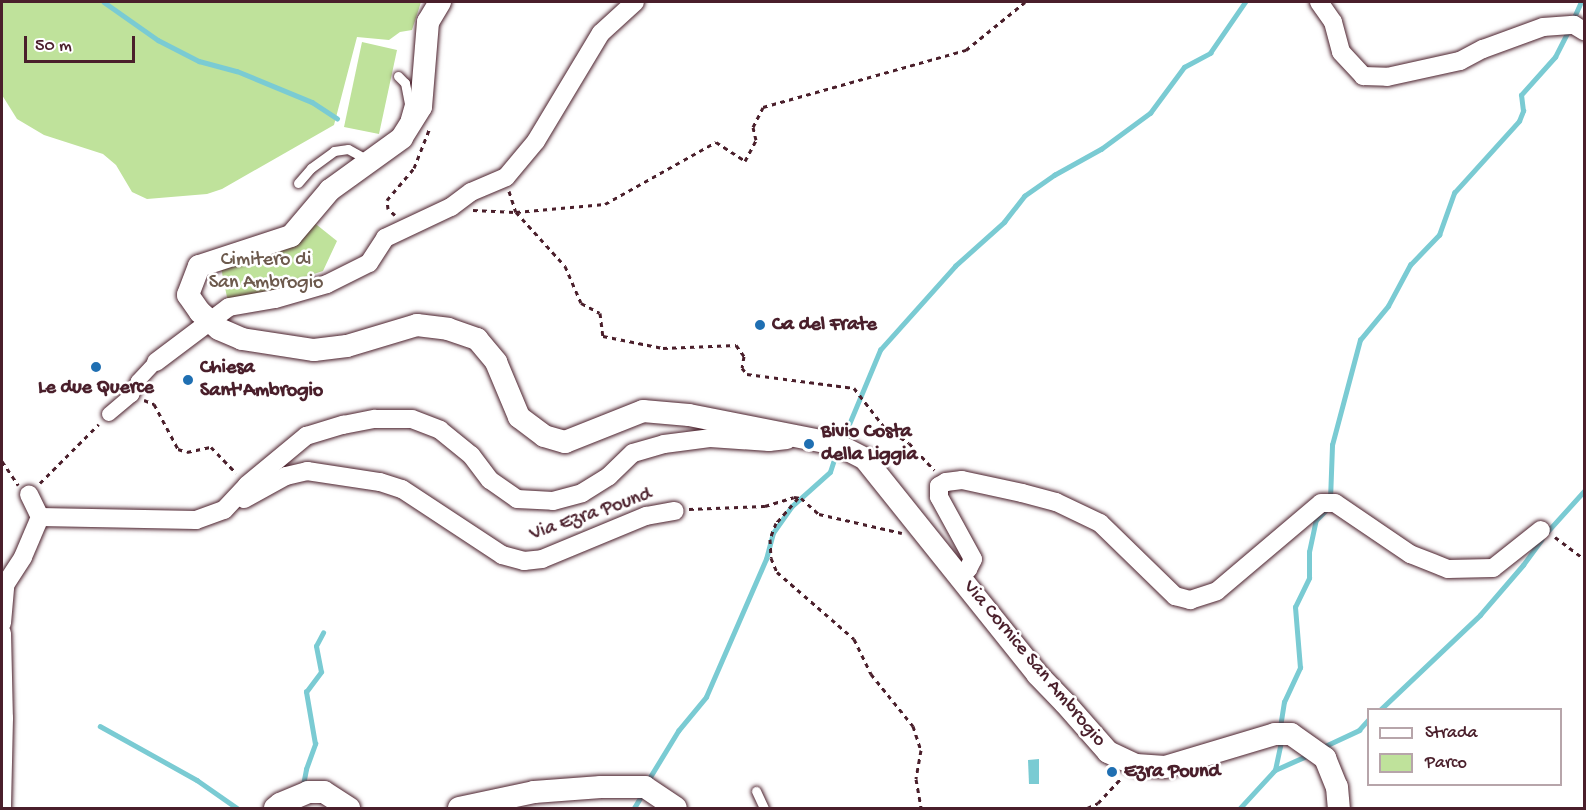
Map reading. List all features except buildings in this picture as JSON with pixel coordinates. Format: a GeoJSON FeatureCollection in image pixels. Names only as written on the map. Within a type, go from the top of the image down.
{"type":"FeatureCollection","features":[{"type":"Feature","properties":{"kind":"street","name":"Via Cornice San Ambrogio"},"geometry":{"type":"LineString","coordinates":[[440,2],[428,22],[421,107],[402,138],[330,190],[291,236],[199,266],[189,295],[219,329],[242,339],[314,350],[347,346],[417,326],[448,329],[477,339],[496,362],[519,417],[544,436],[565,442],[643,411],[689,415],[836,444],[865,459],[1037,674],[1108,752],[1132,764],[1165,767],[1275,734],[1291,734],[1325,758],[1336,787],[1339,808]]}},
{"type":"Feature","properties":{"kind":"street"},"geometry":{"type":"LineString","coordinates":[[109,414],[132,394],[138,381],[156,362],[229,307],[275,299],[327,284],[369,263],[385,238],[451,207],[471,192],[506,177],[536,141],[601,33],[635,2]]}},
{"type":"Feature","properties":{"kind":"street"},"geometry":{"type":"LineString","coordinates":[[1318,2],[1333,22],[1341,52],[1363,76],[1387,77],[1460,61],[1483,49],[1543,27],[1574,25],[1584,31]]}},
{"type":"Feature","properties":{"kind":"street","name":"Via Cornice San Ambrogio"},"geometry":{"type":"LineString","coordinates":[[40,517],[196,520],[224,510],[306,436],[343,424],[375,419],[412,419],[440,430],[471,455],[490,480],[517,499],[553,501],[582,493],[609,476],[633,453],[664,444],[710,438],[769,442],[806,438]]}},
{"type":"Feature","properties":{"kind":"street","name":"Via Ezra Pound"},"geometry":{"type":"LineString","coordinates":[[224,510],[286,476],[307,471],[336,474],[402,489],[502,555],[524,561],[542,559],[646,516],[675,511]]}},
{"type":"Feature","properties":{"kind":"street"},"geometry":{"type":"LineString","coordinates":[[960,576],[968,569],[973,559],[939,496],[939,486],[946,482],[971,481],[1056,502],[1100,523],[1175,596],[1190,600],[1217,591],[1328,503],[1410,554],[1448,569],[1493,568],[1540,530]]}},
{"type":"Feature","properties":{"kind":"street"},"geometry":{"type":"LineString","coordinates":[[2,622],[5,585],[23,557],[40,517],[29,494]]}},
{"type":"Feature","properties":{"kind":"street"},"geometry":{"type":"LineString","coordinates":[[2,633],[2,808]]}},
{"type":"Feature","properties":{"kind":"street"},"geometry":{"type":"LineString","coordinates":[[459,808],[534,792],[601,787],[645,787],[676,808]]}},
{"type":"Feature","properties":{"kind":"street"},"geometry":{"type":"LineString","coordinates":[[275,808],[308,792],[324,792],[349,808]]}},
{"type":"Feature","properties":{"kind":"lane"},"geometry":{"type":"LineString","coordinates":[[393,145],[402,129],[409,104],[405,83],[398,76]]}},
{"type":"Feature","properties":{"kind":"lane"},"geometry":{"type":"LineString","coordinates":[[298,183],[310,168],[334,151],[348,149],[370,161]]}},
{"type":"Feature","properties":{"kind":"lane"},"geometry":{"type":"LineString","coordinates":[[756,791],[764,808]]}},
{"type":"Feature","properties":{"kind":"path"},"geometry":{"type":"LineString","coordinates":[[451,207],[516,212],[605,204],[716,142],[745,161],[756,141],[753,127],[763,107],[966,50],[1025,2]]}},
{"type":"Feature","properties":{"kind":"path"},"geometry":{"type":"LineString","coordinates":[[402,215],[393,214],[388,209],[387,200],[414,168],[429,134],[430,124]]}},
{"type":"Feature","properties":{"kind":"path"},"geometry":{"type":"LineString","coordinates":[[516,212],[565,266],[581,303],[600,313],[603,336],[663,348],[736,345],[744,356],[742,368],[747,374],[854,388],[885,428],[909,443],[936,473]]}},
{"type":"Feature","properties":{"kind":"path"},"geometry":{"type":"LineString","coordinates":[[132,394],[154,404],[178,449],[187,452],[211,447],[237,474],[248,468],[260,476]]}},
{"type":"Feature","properties":{"kind":"path"},"geometry":{"type":"LineString","coordinates":[[2,461],[14,481],[29,494],[109,414]]}},
{"type":"Feature","properties":{"kind":"path"},"geometry":{"type":"LineString","coordinates":[[921,808],[916,779],[921,750],[913,726],[871,674],[854,639],[777,572],[771,558],[770,538],[777,523],[798,498],[819,514],[846,522],[896,533],[922,532]]}},
{"type":"Feature","properties":{"kind":"path","name":"Via Ezra Pound"},"geometry":{"type":"LineString","coordinates":[[675,511],[710,507],[765,507],[798,498]]}},
{"type":"Feature","properties":{"kind":"path"},"geometry":{"type":"LineString","coordinates":[[1540,530],[1562,540],[1584,559]]}},
{"type":"Feature","properties":{"kind":"path"},"geometry":{"type":"LineString","coordinates":[[1087,808],[1098,803],[1132,764]]}},
{"type":"Feature","properties":{"kind":"green space"},"geometry":{"type":"Polygon","coordinates":[[[2,2],[421,2],[412,30],[400,32],[389,40],[357,37],[334,125],[222,189],[207,194],[147,199],[132,192],[116,165],[103,154],[44,135],[17,119],[2,95],[2,2]]]}},
{"type":"Feature","properties":{"kind":"green space"},"geometry":{"type":"Polygon","coordinates":[[[362,42],[397,50],[379,134],[344,127],[362,42]]]}},
{"type":"Feature","properties":{"kind":"green space","name":"Cimitero di San Ambrogio"},"geometry":{"type":"Polygon","coordinates":[[[307,217],[337,241],[323,271],[292,281],[296,292],[229,307],[219,258],[307,217]]]}},
{"type":"Feature","properties":{"kind":"water"},"geometry":{"type":"Polygon","coordinates":[[[1039,759],[1039,784],[1029,784],[1028,760],[1039,759]]]}},
{"type":"Feature","properties":{"kind":"waterway"},"geometry":{"type":"LineString","coordinates":[[104,2],[158,40],[199,61],[237,71],[312,102],[337,118]]}},
{"type":"Feature","properties":{"kind":"waterway"},"geometry":{"type":"LineString","coordinates":[[842,441],[880,350],[955,266],[1004,222],[1024,196],[1054,175],[1101,149],[1150,113],[1184,67],[1210,53],[1245,2]]}},
{"type":"Feature","properties":{"kind":"waterway"},"geometry":{"type":"LineString","coordinates":[[1572,22],[1581,2]]}},
{"type":"Feature","properties":{"kind":"waterway"},"geometry":{"type":"LineString","coordinates":[[1330,500],[1332,445],[1360,340],[1388,306],[1410,265],[1439,235],[1454,193],[1519,121],[1523,111],[1521,95],[1555,57],[1569,30]]}},
{"type":"Feature","properties":{"kind":"waterway"},"geometry":{"type":"LineString","coordinates":[[647,782],[678,731],[706,697],[766,559],[773,533],[791,507],[830,472],[837,451]]}},
{"type":"Feature","properties":{"kind":"waterway"},"geometry":{"type":"LineString","coordinates":[[1548,531],[1584,491]]}},
{"type":"Feature","properties":{"kind":"waterway"},"geometry":{"type":"LineString","coordinates":[[1280,727],[1284,702],[1300,668],[1295,607],[1309,578],[1309,552],[1316,520],[1326,510]]}},
{"type":"Feature","properties":{"kind":"waterway"},"geometry":{"type":"LineString","coordinates":[[1382,708],[1480,615],[1523,565],[1541,540]]}},
{"type":"Feature","properties":{"kind":"waterway"},"geometry":{"type":"LineString","coordinates":[[303,785],[315,744],[306,692],[321,672],[316,646],[323,633]]}},
{"type":"Feature","properties":{"kind":"waterway"},"geometry":{"type":"LineString","coordinates":[[1323,747],[1359,730],[1367,721]]}},
{"type":"Feature","properties":{"kind":"waterway"},"geometry":{"type":"LineString","coordinates":[[100,726],[197,780],[237,808]]}},
{"type":"Feature","properties":{"kind":"waterway"},"geometry":{"type":"LineString","coordinates":[[1240,808],[1275,770],[1281,741]]}},
{"type":"Feature","properties":{"kind":"waterway"},"geometry":{"type":"LineString","coordinates":[[1275,770],[1308,755]]}},
{"type":"Feature","properties":{"kind":"waterway"},"geometry":{"type":"LineString","coordinates":[[634,808],[643,793]]}},
{"type":"Feature","properties":{"kind":"place","name":"Ca del Frate"},"geometry":{"type":"Point","coordinates":[760,325]}},
{"type":"Feature","properties":{"kind":"place","name":"Le due Querce"},"geometry":{"type":"Point","coordinates":[96,367]}},
{"type":"Feature","properties":{"kind":"place","name":"Chiesa Sant'Ambrogio"},"geometry":{"type":"Point","coordinates":[188,380]}},
{"type":"Feature","properties":{"kind":"place","name":"Bivio Costa della Liggia"},"geometry":{"type":"Point","coordinates":[809,444]}},
{"type":"Feature","properties":{"kind":"place","name":"Ezra Pound"},"geometry":{"type":"Point","coordinates":[1112,772]}}]}
